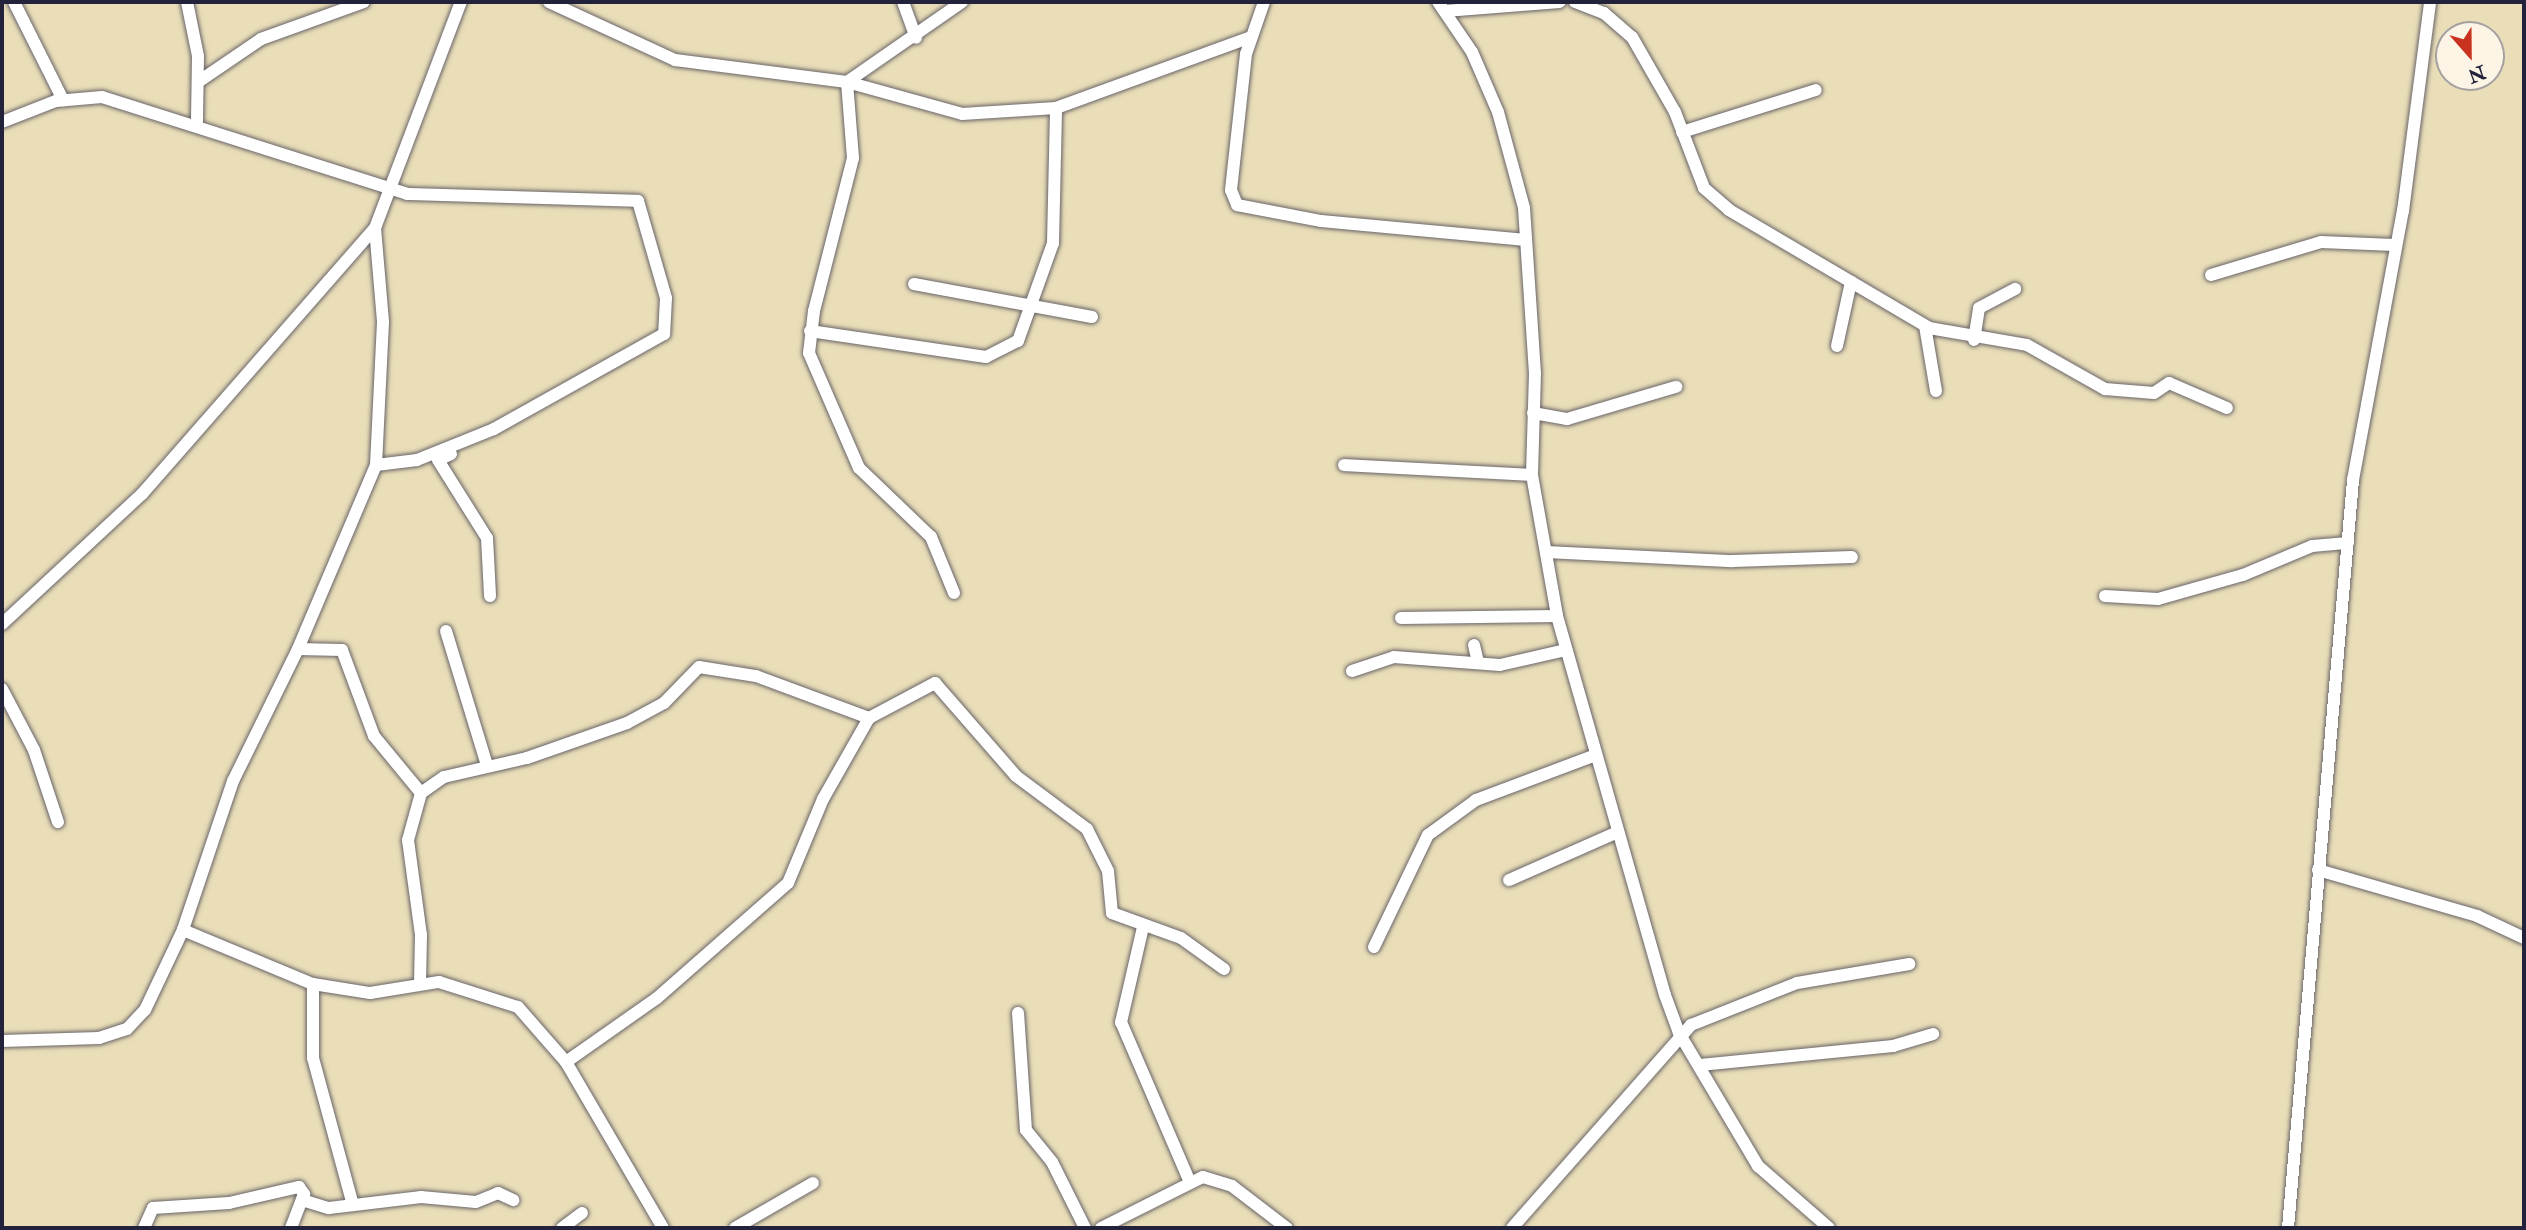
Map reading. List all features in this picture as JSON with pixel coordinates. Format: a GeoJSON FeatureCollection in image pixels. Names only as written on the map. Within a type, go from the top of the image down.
{"type":"FeatureCollection","features":[{"type":"Feature","properties":{"kind":"street"},"geometry":{"type":"LineString","coordinates":[[14,2],[63,100]]}},
{"type":"Feature","properties":{"kind":"street"},"geometry":{"type":"LineString","coordinates":[[187,2],[198,82],[197,123]]}},
{"type":"Feature","properties":{"kind":"street"},"geometry":{"type":"LineString","coordinates":[[198,82],[261,39],[364,2]]}},
{"type":"Feature","properties":{"kind":"street"},"geometry":{"type":"LineString","coordinates":[[2,624],[133,504],[375,229],[461,2]]}},
{"type":"Feature","properties":{"kind":"street"},"geometry":{"type":"LineString","coordinates":[[549,2],[675,60],[847,82],[949,113],[1056,108],[1251,37]]}},
{"type":"Feature","properties":{"kind":"street"},"geometry":{"type":"LineString","coordinates":[[903,2],[916,38]]}},
{"type":"Feature","properties":{"kind":"street"},"geometry":{"type":"LineString","coordinates":[[847,82],[916,38],[962,2]]}},
{"type":"Feature","properties":{"kind":"street"},"geometry":{"type":"LineString","coordinates":[[1264,2],[1251,37],[1231,190],[1237,205],[1321,221],[1525,240]]}},
{"type":"Feature","properties":{"kind":"street"},"geometry":{"type":"LineString","coordinates":[[1560,2],[1441,6],[1498,112],[1524,208],[1533,413],[1532,475],[1557,616],[1679,1034],[1758,1166],[1829,1228]]}},
{"type":"Feature","properties":{"kind":"street"},"geometry":{"type":"LineString","coordinates":[[1576,2],[1604,13],[1632,37],[1682,132],[1710,195],[1925,326],[1974,340],[2027,345],[2105,389],[2154,393],[2169,383],[2227,408]]}},
{"type":"Feature","properties":{"kind":"street"},"geometry":{"type":"LineString","coordinates":[[2288,1228],[2348,543],[2430,2]]}},
{"type":"Feature","properties":{"kind":"street"},"geometry":{"type":"LineString","coordinates":[[847,82],[853,158],[810,331],[812,370],[859,468],[932,537],[954,593]]}},
{"type":"Feature","properties":{"kind":"street"},"geometry":{"type":"LineString","coordinates":[[1682,132],[1816,90]]}},
{"type":"Feature","properties":{"kind":"street"},"geometry":{"type":"LineString","coordinates":[[2,122],[63,100],[102,97],[197,123],[390,190],[607,205],[634,200],[650,226],[666,298],[664,334],[602,364],[521,416],[417,460],[376,465]]}},
{"type":"Feature","properties":{"kind":"street"},"geometry":{"type":"LineString","coordinates":[[810,331],[986,357],[1018,341],[1035,305],[1053,243],[1056,108]]}},
{"type":"Feature","properties":{"kind":"street"},"geometry":{"type":"LineString","coordinates":[[2,1041],[99,1038],[127,1029],[145,1010],[183,930],[209,837],[298,649],[376,465],[383,322],[375,229]]}},
{"type":"Feature","properties":{"kind":"street"},"geometry":{"type":"LineString","coordinates":[[2211,275],[2321,242],[2394,245]]}},
{"type":"Feature","properties":{"kind":"street"},"geometry":{"type":"LineString","coordinates":[[1837,346],[1851,282]]}},
{"type":"Feature","properties":{"kind":"street"},"geometry":{"type":"LineString","coordinates":[[914,284],[1092,317]]}},
{"type":"Feature","properties":{"kind":"street"},"geometry":{"type":"LineString","coordinates":[[1974,340],[1979,308],[2015,289]]}},
{"type":"Feature","properties":{"kind":"street"},"geometry":{"type":"LineString","coordinates":[[1925,326],[1936,391]]}},
{"type":"Feature","properties":{"kind":"street"},"geometry":{"type":"LineString","coordinates":[[1533,413],[1578,417],[1676,387]]}},
{"type":"Feature","properties":{"kind":"street"},"geometry":{"type":"LineString","coordinates":[[461,442],[465,448],[438,460],[487,538],[490,596]]}},
{"type":"Feature","properties":{"kind":"street"},"geometry":{"type":"LineString","coordinates":[[1344,466],[1532,475]]}},
{"type":"Feature","properties":{"kind":"street"},"geometry":{"type":"LineString","coordinates":[[2105,596],[2158,599],[2243,575],[2312,546],[2348,543]]}},
{"type":"Feature","properties":{"kind":"street"},"geometry":{"type":"LineString","coordinates":[[1546,552],[1733,561],[1852,557]]}},
{"type":"Feature","properties":{"kind":"street"},"geometry":{"type":"LineString","coordinates":[[1401,618],[1557,616]]}},
{"type":"Feature","properties":{"kind":"street"},"geometry":{"type":"LineString","coordinates":[[446,631],[486,765]]}},
{"type":"Feature","properties":{"kind":"street"},"geometry":{"type":"LineString","coordinates":[[1474,645],[1478,663]]}},
{"type":"Feature","properties":{"kind":"street"},"geometry":{"type":"LineString","coordinates":[[298,649],[342,650],[374,736],[421,793]]}},
{"type":"Feature","properties":{"kind":"street"},"geometry":{"type":"LineString","coordinates":[[1352,671],[1394,657],[1500,665],[1566,650]]}},
{"type":"Feature","properties":{"kind":"street"},"geometry":{"type":"LineString","coordinates":[[420,982],[421,935],[408,840],[421,793],[444,777],[486,765],[527,758],[642,716],[699,667],[756,676],[869,718]]}},
{"type":"Feature","properties":{"kind":"street"},"geometry":{"type":"LineString","coordinates":[[566,1062],[666,990],[788,883],[823,799],[869,718],[932,684],[942,688],[1016,776],[1087,829],[1108,872],[1112,913],[1143,927],[1181,938],[1224,969]]}},
{"type":"Feature","properties":{"kind":"street"},"geometry":{"type":"LineString","coordinates":[[2,689],[34,750],[58,822]]}},
{"type":"Feature","properties":{"kind":"street"},"geometry":{"type":"LineString","coordinates":[[1374,947],[1415,856],[1437,828],[1496,791],[1553,776],[1596,755]]}},
{"type":"Feature","properties":{"kind":"street"},"geometry":{"type":"LineString","coordinates":[[1509,880],[1618,832]]}},
{"type":"Feature","properties":{"kind":"street"},"geometry":{"type":"LineString","coordinates":[[2318,870],[2477,916],[2524,938]]}},
{"type":"Feature","properties":{"kind":"street"},"geometry":{"type":"LineString","coordinates":[[1143,927],[1121,1022],[1190,1182]]}},
{"type":"Feature","properties":{"kind":"street"},"geometry":{"type":"LineString","coordinates":[[183,930],[313,984],[370,993],[420,982],[508,1002],[533,1020],[566,1062],[663,1228]]}},
{"type":"Feature","properties":{"kind":"street"},"geometry":{"type":"LineString","coordinates":[[1512,1228],[1679,1034],[1797,983],[1909,964]]}},
{"type":"Feature","properties":{"kind":"street"},"geometry":{"type":"LineString","coordinates":[[313,984],[313,1058],[353,1205]]}},
{"type":"Feature","properties":{"kind":"street"},"geometry":{"type":"LineString","coordinates":[[1018,1013],[1026,1130],[1052,1162],[1085,1228]]}},
{"type":"Feature","properties":{"kind":"street"},"geometry":{"type":"LineString","coordinates":[[1700,1065],[1893,1045],[1933,1034]]}},
{"type":"Feature","properties":{"kind":"street"},"geometry":{"type":"LineString","coordinates":[[1101,1228],[1190,1182],[1218,1179],[1287,1228]]}},
{"type":"Feature","properties":{"kind":"street"},"geometry":{"type":"LineString","coordinates":[[735,1228],[813,1182]]}},
{"type":"Feature","properties":{"kind":"street"},"geometry":{"type":"LineString","coordinates":[[144,1228],[149,1210],[160,1206],[229,1203],[297,1186],[302,1199],[291,1228]]}},
{"type":"Feature","properties":{"kind":"street"},"geometry":{"type":"LineString","coordinates":[[302,1199],[330,1208],[421,1197],[467,1203],[498,1193],[513,1200]]}},
{"type":"Feature","properties":{"kind":"street"},"geometry":{"type":"LineString","coordinates":[[562,1228],[582,1213]]}}]}
